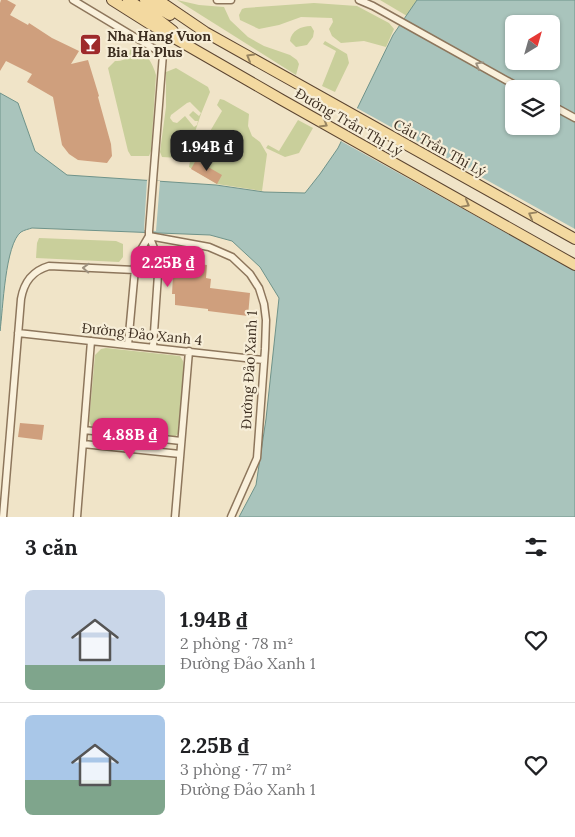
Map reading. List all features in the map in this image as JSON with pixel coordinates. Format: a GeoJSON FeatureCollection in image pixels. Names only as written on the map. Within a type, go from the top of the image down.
{"type":"FeatureCollection","features":[{"type":"Feature","properties":{"kind":"main road","name":"Đường Trần Thị Lý"},"geometry":{"type":"LineString","coordinates":[[112,0],[282,100],[575,265]]}},
{"type":"Feature","properties":{"kind":"main road"},"geometry":{"type":"LineString","coordinates":[[128,0],[155,17],[197,50]]}},
{"type":"Feature","properties":{"kind":"main road"},"geometry":{"type":"LineString","coordinates":[[145,0],[204,32]]}},
{"type":"Feature","properties":{"kind":"main road","name":"Đường Trần Thị Lý"},"geometry":{"type":"LineString","coordinates":[[158,0],[204,32],[292,82]]}},
{"type":"Feature","properties":{"kind":"main road","name":"Cầu Trần Thị Lý"},"geometry":{"type":"LineString","coordinates":[[292,82],[575,239]]}},
{"type":"Feature","properties":{"kind":"street"},"geometry":{"type":"LineString","coordinates":[[73,0],[163,54],[149,233],[136,258],[128,345]]}},
{"type":"Feature","properties":{"kind":"street"},"geometry":{"type":"LineString","coordinates":[[218,0],[231,0]]}},
{"type":"Feature","properties":{"kind":"street"},"geometry":{"type":"LineString","coordinates":[[359,0],[506,80]]}},
{"type":"Feature","properties":{"kind":"street"},"geometry":{"type":"LineString","coordinates":[[560,110],[575,118]]}},
{"type":"Feature","properties":{"kind":"street"},"geometry":{"type":"LineString","coordinates":[[149,233],[160,260],[153,347]]}},
{"type":"Feature","properties":{"kind":"street","name":"Đường Đảo Xanh 1"},"geometry":{"type":"LineString","coordinates":[[149,233],[216,249],[232,257],[245,268],[259,288],[266,312],[257,458],[231,517]]}},
{"type":"Feature","properties":{"kind":"street"},"geometry":{"type":"LineString","coordinates":[[3,517],[22,292],[26,283],[40,269],[49,266],[135,270]]}},
{"type":"Feature","properties":{"kind":"street","name":"Đường Đảo Xanh 4"},"geometry":{"type":"LineString","coordinates":[[18,333],[263,360]]}},
{"type":"Feature","properties":{"kind":"street"},"geometry":{"type":"LineString","coordinates":[[77,517],[92,341]]}},
{"type":"Feature","properties":{"kind":"street"},"geometry":{"type":"LineString","coordinates":[[175,517],[189,351]]}},
{"type":"Feature","properties":{"kind":"street"},"geometry":{"type":"LineString","coordinates":[[84,430],[181,441]]}},
{"type":"Feature","properties":{"kind":"street"},"geometry":{"type":"LineString","coordinates":[[83,444],[180,454]]}},
{"type":"Feature","properties":{"kind":"green space"},"geometry":{"type":"Polygon","coordinates":[[[177,0],[199,5],[224,7],[230,20],[248,37],[264,46],[290,55],[297,60],[299,64],[296,75],[177,0]]]}},
{"type":"Feature","properties":{"kind":"green space"},"geometry":{"type":"Polygon","coordinates":[[[380,0],[417,0],[407,16],[380,0]]]}},
{"type":"Feature","properties":{"kind":"green space"},"geometry":{"type":"Polygon","coordinates":[[[314,3],[357,6],[389,23],[394,29],[386,47],[364,41],[341,43],[332,36],[329,29],[333,22],[332,18],[301,17],[279,25],[259,29],[240,20],[239,15],[242,9],[245,8],[314,3]]]}},
{"type":"Feature","properties":{"kind":"green space"},"geometry":{"type":"Polygon","coordinates":[[[311,26],[314,31],[313,37],[307,45],[296,47],[290,41],[292,34],[297,30],[311,26]]]}},
{"type":"Feature","properties":{"kind":"green space"},"geometry":{"type":"Polygon","coordinates":[[[325,41],[347,54],[349,63],[335,92],[322,86],[336,51],[323,44],[325,41]]]}},
{"type":"Feature","properties":{"kind":"green space"},"geometry":{"type":"Polygon","coordinates":[[[136,45],[148,58],[156,75],[151,151],[149,156],[131,156],[128,151],[108,68],[115,61],[126,58],[131,46],[136,45]]]}},
{"type":"Feature","properties":{"kind":"green space"},"geometry":{"type":"Polygon","coordinates":[[[176,68],[208,87],[210,92],[193,138],[189,139],[178,158],[162,157],[160,152],[166,107],[166,72],[176,68]],[[190,102],[171,115],[170,118],[173,122],[177,123],[185,116],[194,127],[198,121],[195,121],[189,115],[193,111],[199,116],[201,113],[190,102]]]}},
{"type":"Feature","properties":{"kind":"green space"},"geometry":{"type":"Polygon","coordinates":[[[220,99],[249,114],[248,126],[252,136],[260,142],[267,154],[262,191],[217,184],[189,167],[192,151],[199,150],[222,111],[217,105],[220,99]]]}},
{"type":"Feature","properties":{"kind":"green space"},"geometry":{"type":"Polygon","coordinates":[[[298,120],[313,128],[299,153],[285,157],[266,148],[268,145],[279,151],[298,120]]]}},
{"type":"Feature","properties":{"kind":"green space"},"geometry":{"type":"Polygon","coordinates":[[[39,238],[116,241],[123,244],[123,257],[119,262],[36,258],[39,238]]]}},
{"type":"Feature","properties":{"kind":"green space"},"geometry":{"type":"Polygon","coordinates":[[[101,349],[180,356],[184,367],[178,434],[173,438],[93,430],[89,421],[95,355],[101,349]]]}},
{"type":"Feature","properties":{"kind":"water"},"geometry":{"type":"Polygon","coordinates":[[[417,0],[575,0],[575,517],[239,517],[256,485],[266,419],[279,298],[260,267],[232,241],[210,235],[32,228],[21,232],[11,250],[8,263],[0,331],[0,93],[18,103],[35,151],[67,175],[216,185],[264,192],[305,193],[338,148],[393,35],[417,0]]]}},
{"type":"Feature","properties":{"kind":"pier"},"geometry":{"type":"Polygon","coordinates":[[[355,107],[575,229],[575,271],[339,140],[355,107]]]}},
{"type":"Feature","properties":{"kind":"pier"},"geometry":{"type":"Polygon","coordinates":[[[147,180],[160,181],[156,231],[144,230],[147,180]]]}},
{"type":"Feature","properties":{"kind":"building"},"geometry":{"type":"Polygon","coordinates":[[[1,0],[7,0],[16,5],[10,15],[28,25],[29,23],[52,38],[79,51],[71,64],[88,60],[111,144],[112,156],[107,163],[78,160],[69,154],[62,145],[53,97],[27,82],[32,74],[6,61],[0,71],[1,0]]]}},
{"type":"Feature","properties":{"kind":"building"},"geometry":{"type":"Polygon","coordinates":[[[196,160],[222,175],[217,184],[191,169],[196,160]]]}},
{"type":"Feature","properties":{"kind":"building"},"geometry":{"type":"Polygon","coordinates":[[[178,262],[207,265],[206,278],[211,279],[210,288],[250,293],[248,316],[175,305],[175,294],[172,294],[173,275],[177,274],[178,262]]]}},
{"type":"Feature","properties":{"kind":"building"},"geometry":{"type":"Polygon","coordinates":[[[20,423],[44,425],[42,440],[18,437],[20,423]]]}},
{"type":"Feature","properties":{"kind":"place","name":"Nha Hang Vuon Bia Ha Plus"},"geometry":{"type":"Point","coordinates":[91,44]}}]}
